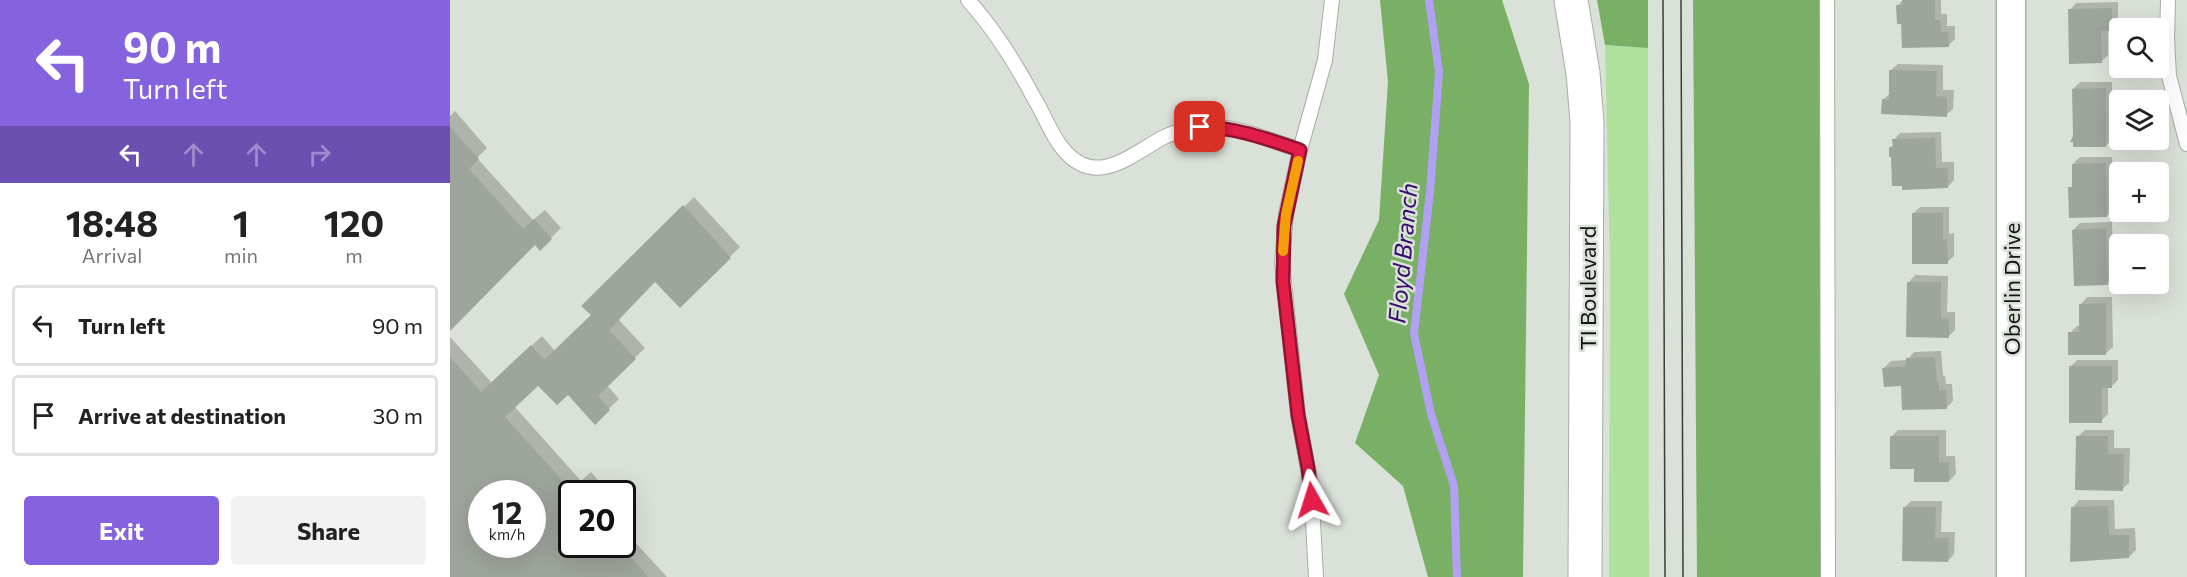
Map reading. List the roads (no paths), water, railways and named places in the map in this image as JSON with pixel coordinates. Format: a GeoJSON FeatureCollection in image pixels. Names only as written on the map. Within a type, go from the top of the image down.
{"type":"FeatureCollection","features":[{"type":"Feature","properties":{"kind":"street","name":"TI Boulevard"},"geometry":{"type":"LineString","coordinates":[[1571,0],[1583,73],[1587,122],[1586,577]]}},
{"type":"Feature","properties":{"kind":"street","name":"Oberlin Drive"},"geometry":{"type":"LineString","coordinates":[[2011,0],[2011,577]]}},
{"type":"Feature","properties":{"kind":"lane"},"geometry":{"type":"LineString","coordinates":[[968,0],[1009,52],[1063,149],[1087,167],[1096,169],[1115,165],[1171,134],[1200,127],[1228,128],[1300,150]]}},
{"type":"Feature","properties":{"kind":"lane"},"geometry":{"type":"LineString","coordinates":[[1316,577],[1311,485],[1298,415],[1283,282],[1284,226],[1300,150],[1325,60],[1332,0]]}},
{"type":"Feature","properties":{"kind":"lane"},"geometry":{"type":"LineString","coordinates":[[1827,0],[1828,577]]}},
{"type":"Feature","properties":{"kind":"lane"},"geometry":{"type":"LineString","coordinates":[[2168,0],[2169,76],[2187,144]]}},
{"type":"Feature","properties":{"kind":"waterway","name":"Floyd Branch"},"geometry":{"type":"LineString","coordinates":[[1429,0],[1439,72],[1430,192],[1414,334],[1431,414],[1454,486],[1457,577]]}},
{"type":"Feature","properties":{"kind":"tram line"},"geometry":{"type":"LineString","coordinates":[[1663,0],[1665,577]]}},
{"type":"Feature","properties":{"kind":"tram line"},"geometry":{"type":"LineString","coordinates":[[1681,0],[1683,577]]}}]}
